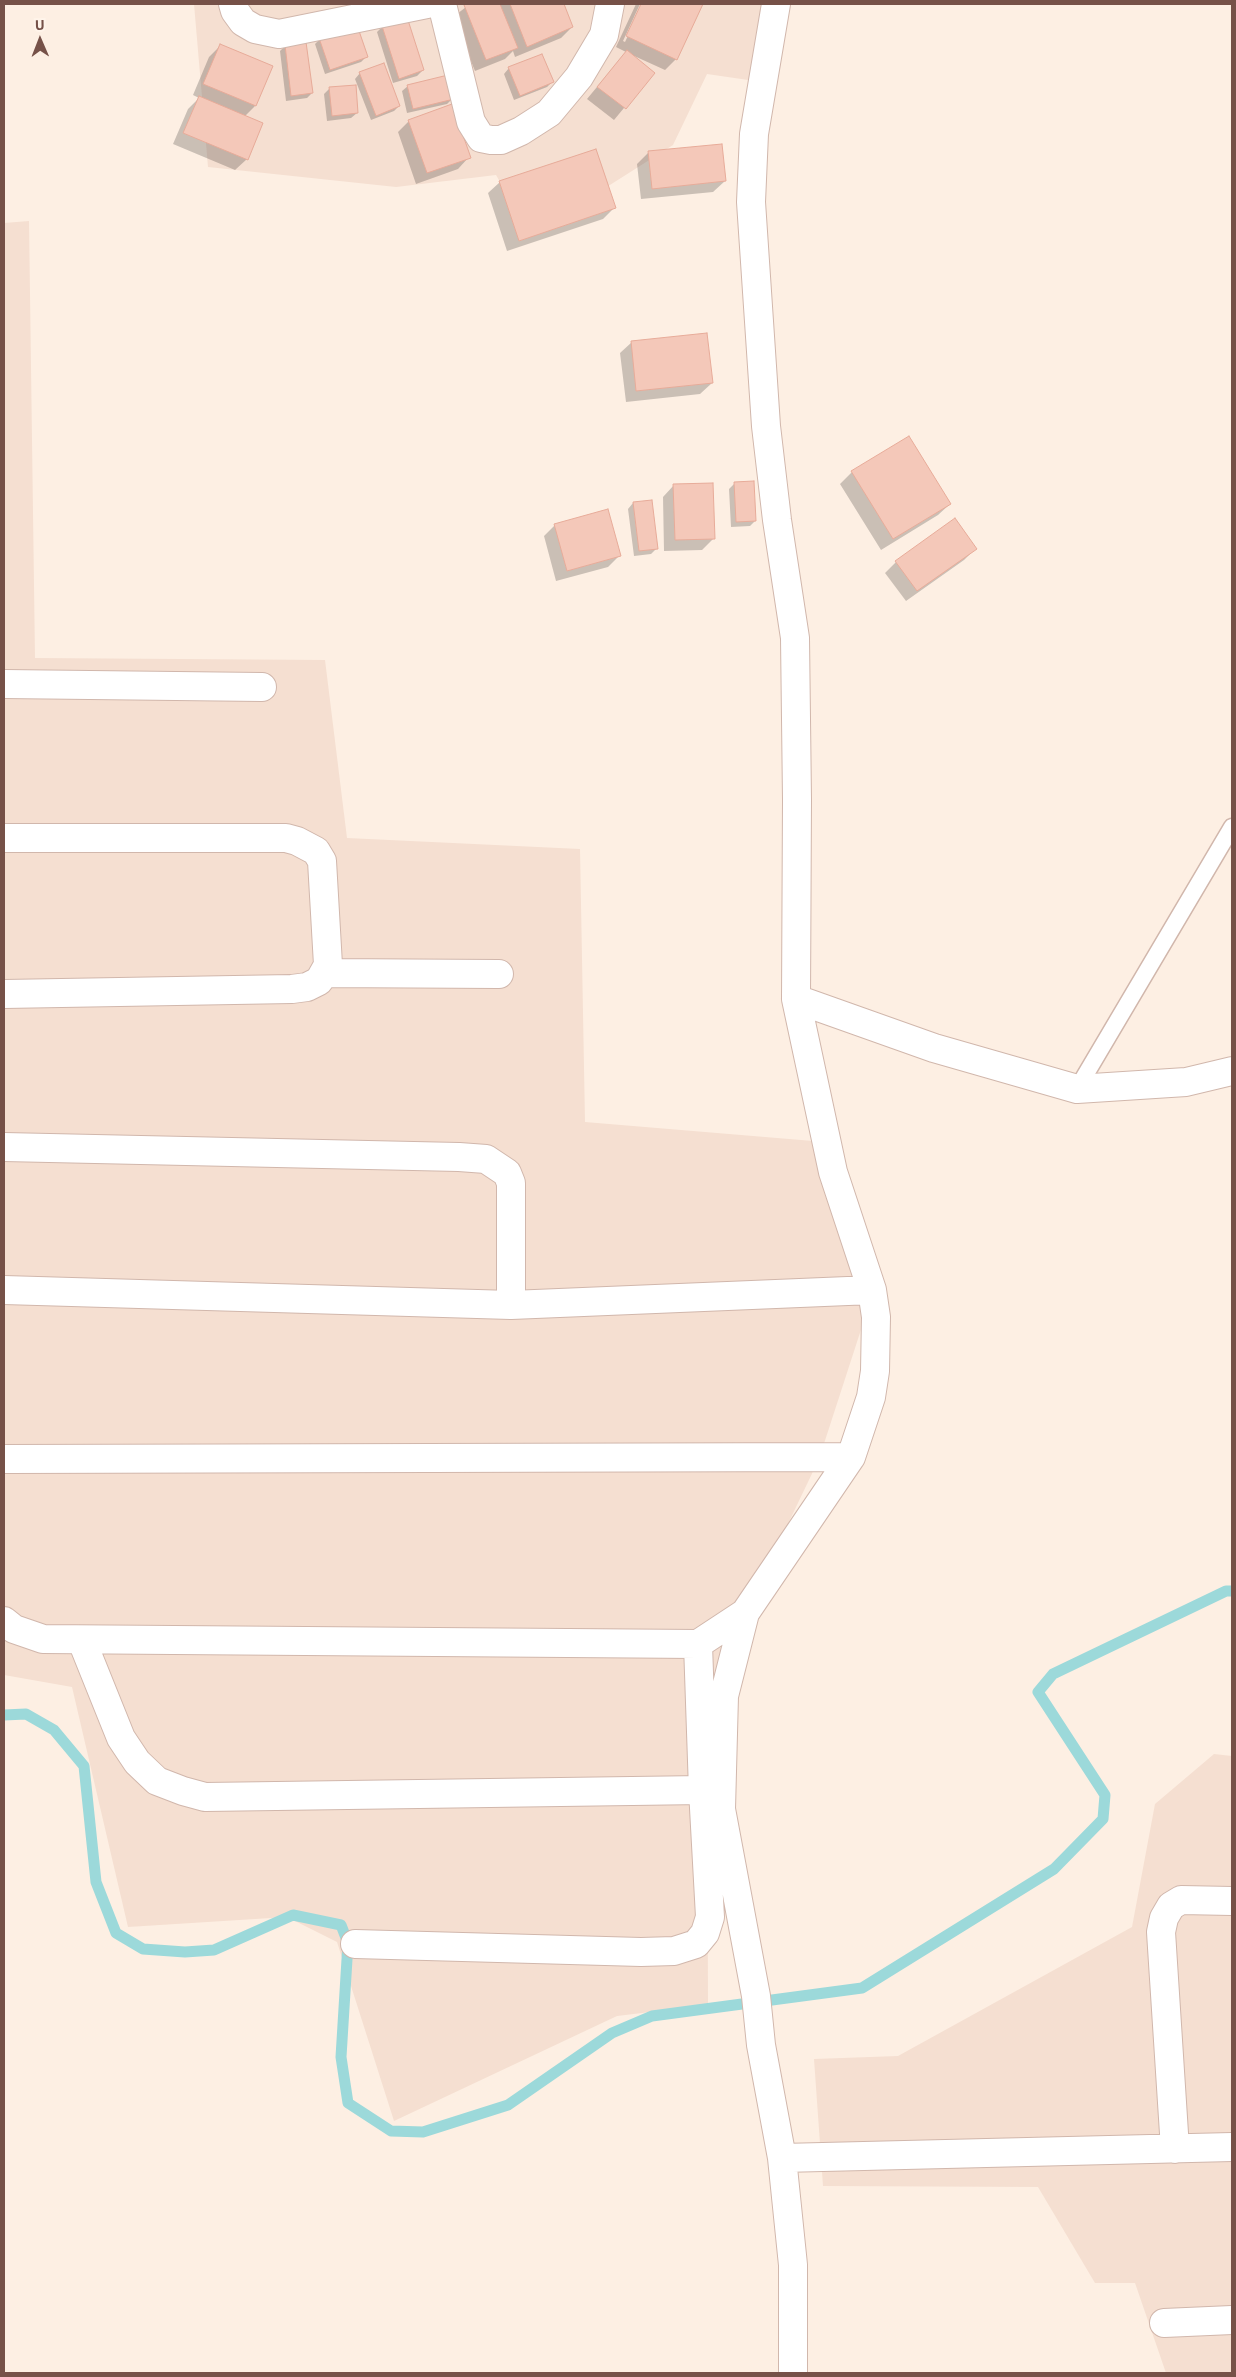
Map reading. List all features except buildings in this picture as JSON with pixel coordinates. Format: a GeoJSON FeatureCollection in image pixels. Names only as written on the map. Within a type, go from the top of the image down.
{"type":"FeatureCollection","features":[{"type":"Feature","properties":{"kind":"street"},"geometry":{"type":"LineString","coordinates":[[233,4],[235,11],[243,22],[255,29],[279,34],[426,4]]}},
{"type":"Feature","properties":{"kind":"street"},"geometry":{"type":"LineString","coordinates":[[442,4],[472,122],[481,138],[501,140],[549,113],[580,77],[604,34],[610,4]]}},
{"type":"Feature","properties":{"kind":"street"},"geometry":{"type":"LineString","coordinates":[[776,4],[754,134],[751,202],[766,426],[794,638],[797,800],[796,999],[833,1172],[872,1290],[876,1317],[875,1371],[871,1397],[851,1457],[745,1614],[724,1696],[721,1809],[756,1996],[761,2045],[782,2158],[793,2265],[793,2373]]}},
{"type":"Feature","properties":{"kind":"street"},"geometry":{"type":"LineString","coordinates":[[4,684],[262,688]]}},
{"type":"Feature","properties":{"kind":"street"},"geometry":{"type":"LineString","coordinates":[[4,838],[286,838],[297,841],[316,851],[322,861],[328,966],[319,981],[292,989],[4,994]]}},
{"type":"Feature","properties":{"kind":"street"},"geometry":{"type":"LineString","coordinates":[[324,973],[499,974]]}},
{"type":"Feature","properties":{"kind":"street"},"geometry":{"type":"LineString","coordinates":[[796,999],[934,1048],[1077,1089],[1186,1082],[1232,1071]]}},
{"type":"Feature","properties":{"kind":"street"},"geometry":{"type":"LineString","coordinates":[[4,1147],[459,1157],[486,1160],[506,1173],[511,1184],[512,1305]]}},
{"type":"Feature","properties":{"kind":"street"},"geometry":{"type":"LineString","coordinates":[[4,1290],[512,1305],[872,1290]]}},
{"type":"Feature","properties":{"kind":"street"},"geometry":{"type":"LineString","coordinates":[[4,1459],[851,1457]]}},
{"type":"Feature","properties":{"kind":"street"},"geometry":{"type":"LineString","coordinates":[[4,1621],[14,1629],[43,1639],[698,1644],[745,1614]]}},
{"type":"Feature","properties":{"kind":"street"},"geometry":{"type":"LineString","coordinates":[[82,1640],[121,1738],[136,1762],[158,1781],[190,1793],[205,1796],[703,1790]]}},
{"type":"Feature","properties":{"kind":"street"},"geometry":{"type":"LineString","coordinates":[[355,1944],[641,1952],[674,1951],[696,1944],[705,1932],[710,1917],[698,1644]]}},
{"type":"Feature","properties":{"kind":"street"},"geometry":{"type":"LineString","coordinates":[[1175,2149],[1161,1932],[1164,1918],[1171,1906],[1181,1900],[1232,1901]]}},
{"type":"Feature","properties":{"kind":"street"},"geometry":{"type":"LineString","coordinates":[[782,2158],[1232,2147]]}},
{"type":"Feature","properties":{"kind":"street"},"geometry":{"type":"LineString","coordinates":[[1164,2323],[1232,2320]]}},
{"type":"Feature","properties":{"kind":"lane"},"geometry":{"type":"LineString","coordinates":[[1077,1089],[1232,828]]}},
{"type":"Feature","properties":{"kind":"shaded area"},"geometry":{"type":"Polygon","coordinates":[[[194,4],[770,4],[755,81],[707,74],[673,145],[531,235],[496,175],[396,187],[208,167],[194,4]]]}},
{"type":"Feature","properties":{"kind":"shaded area"},"geometry":{"type":"Polygon","coordinates":[[[29,221],[35,658],[325,660],[347,838],[580,849],[585,1122],[837,1143],[869,1305],[819,1459],[707,1693],[708,2005],[617,2016],[394,2121],[337,1942],[287,1917],[128,1927],[72,1687],[4,1675],[4,223],[29,221]]]}},
{"type":"Feature","properties":{"kind":"shaded area"},"geometry":{"type":"Polygon","coordinates":[[[1214,1754],[1232,1756],[1232,2373],[1166,2373],[1135,2283],[1095,2283],[1038,2187],[823,2186],[814,2059],[898,2056],[1132,1927],[1155,1804],[1214,1754]]]}},
{"type":"Feature","properties":{"kind":"waterway"},"geometry":{"type":"LineString","coordinates":[[4,1715],[26,1714],[54,1730],[84,1766],[96,1882],[116,1933],[143,1949],[185,1952],[214,1950],[293,1915],[341,1925],[348,1943],[341,2057],[348,2103],[391,2131],[423,2132],[508,2105],[612,2033],[652,2016],[862,1988],[1054,1869],[1103,1819],[1105,1795],[1038,1692],[1053,1674],[1226,1591],[1232,1591]]}}]}
